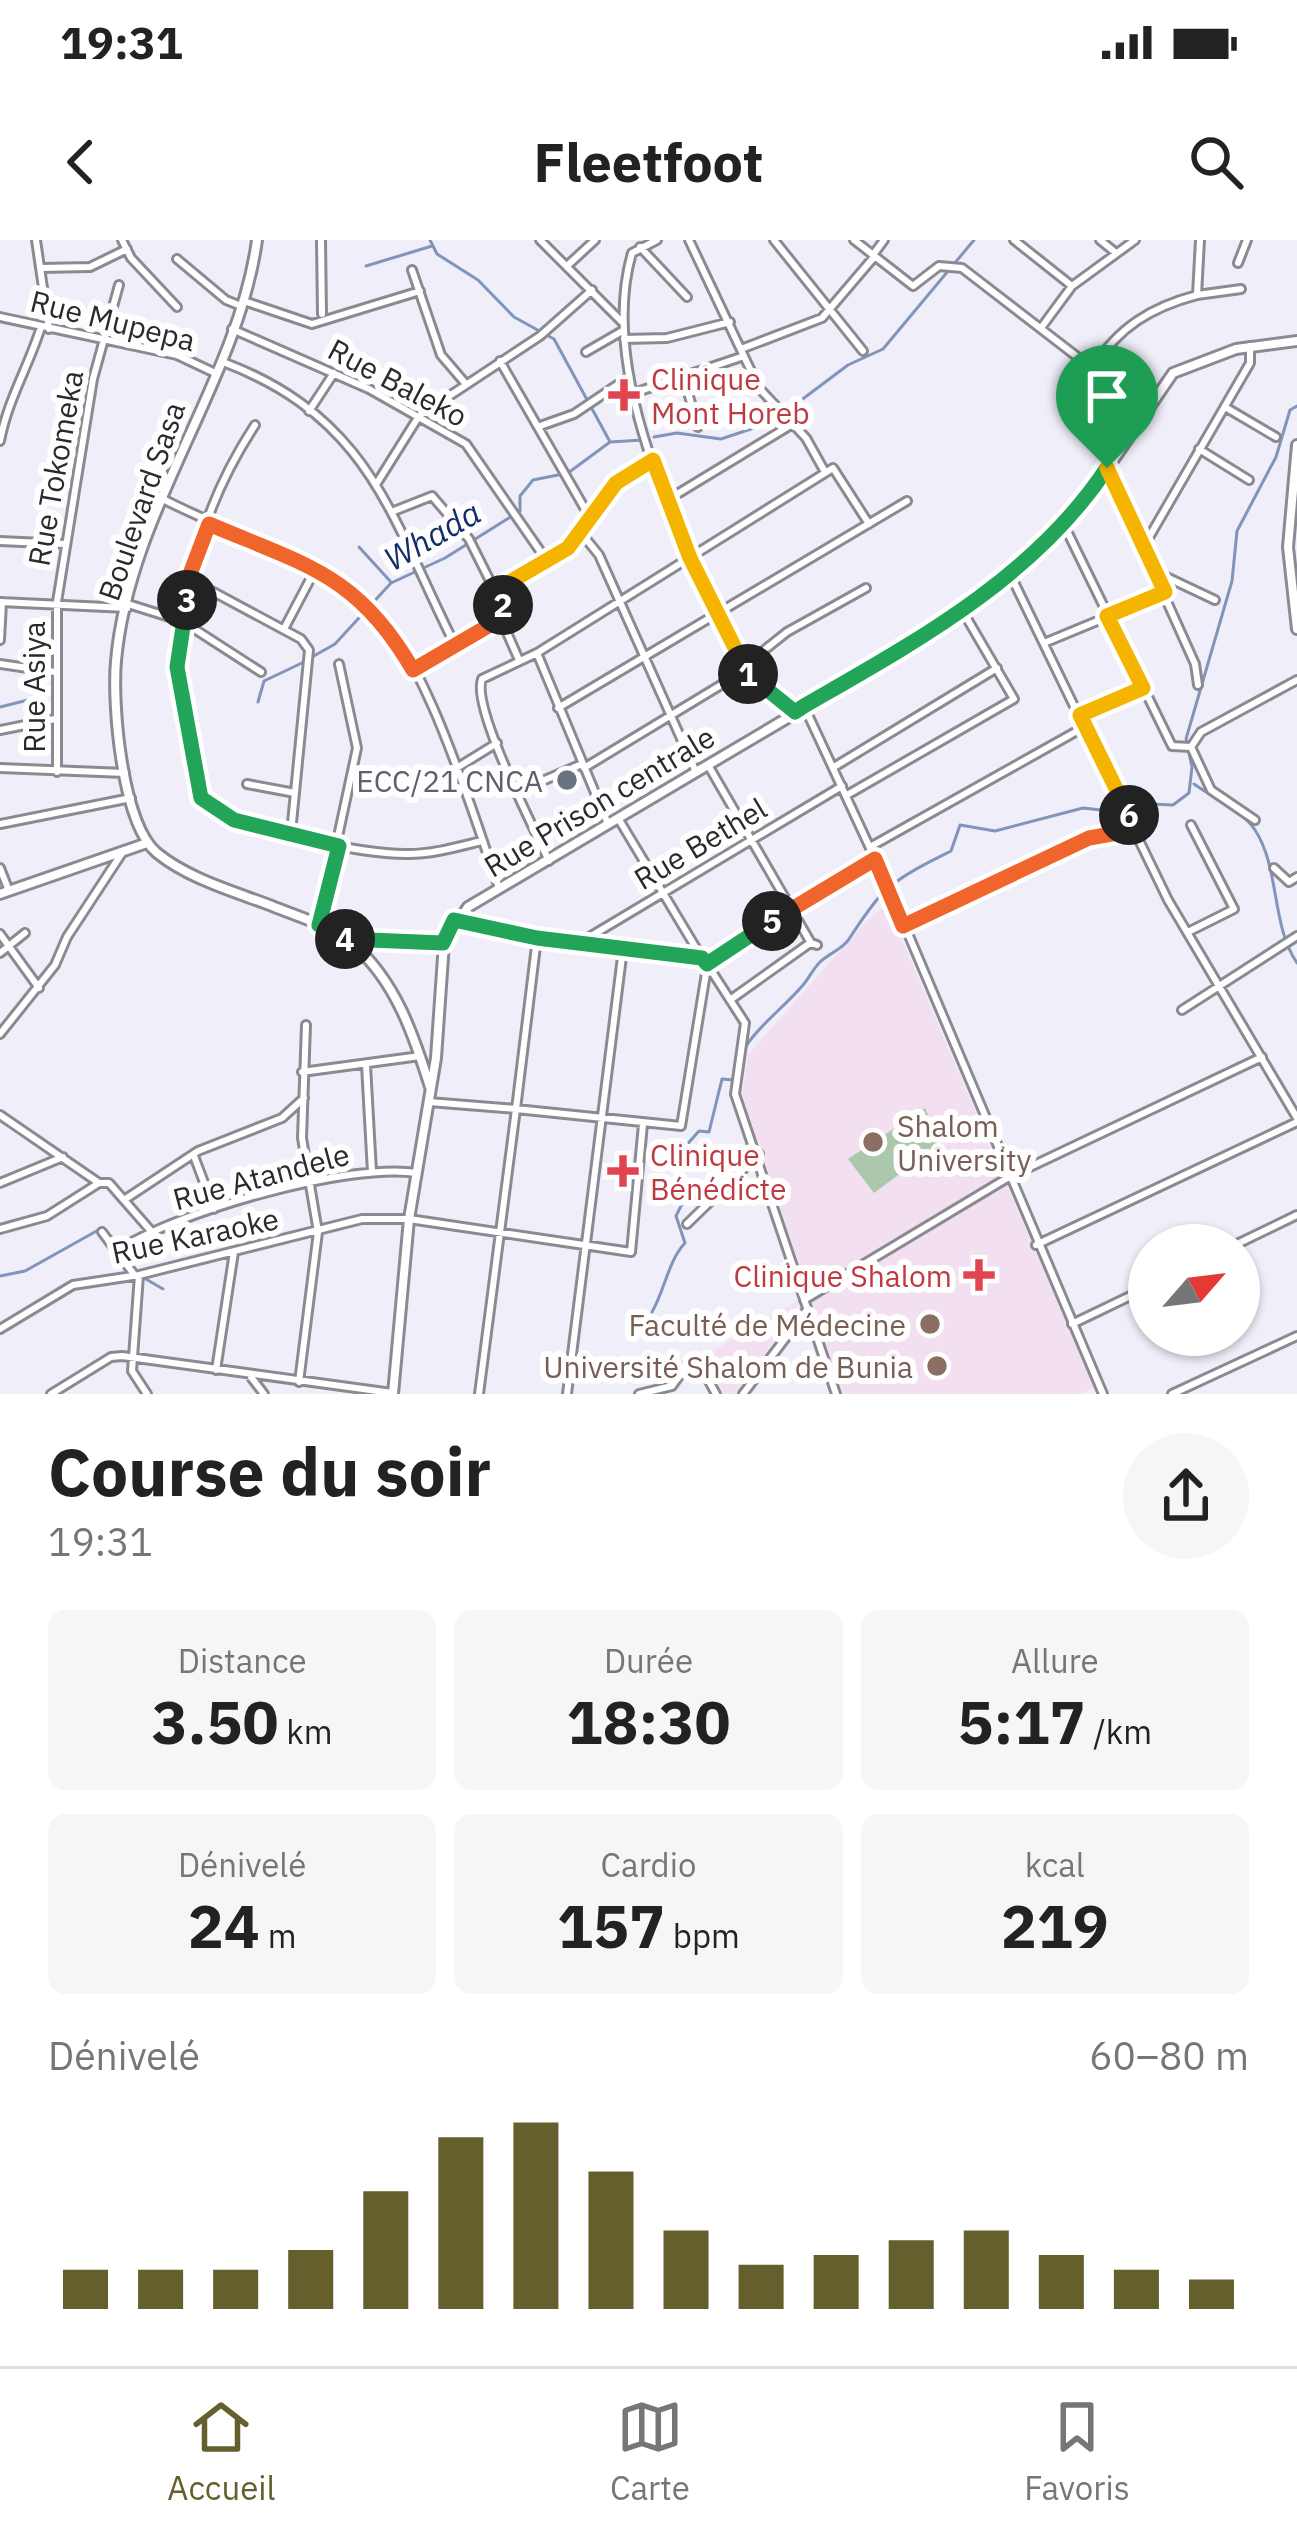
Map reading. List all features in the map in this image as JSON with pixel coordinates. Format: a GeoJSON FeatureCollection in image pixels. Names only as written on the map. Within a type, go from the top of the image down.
{"type":"FeatureCollection","features":[{"type":"Feature","properties":{"kind":"street"},"geometry":{"type":"LineString","coordinates":[[0,441],[13,388],[45,327],[36,240]]}},
{"type":"Feature","properties":{"kind":"street","name":"Boulevard Sasa"},"geometry":{"type":"LineString","coordinates":[[147,844],[125,773],[116,718],[116,660],[127,606],[161,498],[243,304],[257,240]]}},
{"type":"Feature","properties":{"kind":"street"},"geometry":{"type":"LineString","coordinates":[[321,240],[322,316]]}},
{"type":"Feature","properties":{"kind":"street"},"geometry":{"type":"LineString","coordinates":[[540,240],[592,290],[624,331]]}},
{"type":"Feature","properties":{"kind":"street"},"geometry":{"type":"LineString","coordinates":[[568,265],[596,240]]}},
{"type":"Feature","properties":{"kind":"street"},"geometry":{"type":"LineString","coordinates":[[628,240],[687,297]]}},
{"type":"Feature","properties":{"kind":"street"},"geometry":{"type":"LineString","coordinates":[[657,240],[639,248],[628,269],[624,331],[629,377],[653,460],[690,558],[744,669],[800,709],[834,767],[1103,1394]]}},
{"type":"Feature","properties":{"kind":"street"},"geometry":{"type":"LineString","coordinates":[[689,240],[742,353],[780,415],[794,423],[869,524]]}},
{"type":"Feature","properties":{"kind":"street"},"geometry":{"type":"LineString","coordinates":[[774,240],[862,351]]}},
{"type":"Feature","properties":{"kind":"street"},"geometry":{"type":"LineString","coordinates":[[854,240],[913,286],[946,264],[958,266],[1145,409]]}},
{"type":"Feature","properties":{"kind":"street"},"geometry":{"type":"LineString","coordinates":[[634,393],[684,379],[781,338],[828,312],[884,240]]}},
{"type":"Feature","properties":{"kind":"street"},"geometry":{"type":"LineString","coordinates":[[1014,240],[1072,286]]}},
{"type":"Feature","properties":{"kind":"street"},"geometry":{"type":"LineString","coordinates":[[1100,240],[1117,254]]}},
{"type":"Feature","properties":{"kind":"street"},"geometry":{"type":"LineString","coordinates":[[1040,328],[1072,286],[1135,240]]}},
{"type":"Feature","properties":{"kind":"street"},"geometry":{"type":"LineString","coordinates":[[1197,295],[1199,240]]}},
{"type":"Feature","properties":{"kind":"street"},"geometry":{"type":"LineString","coordinates":[[1238,263],[1247,240]]}},
{"type":"Feature","properties":{"kind":"street"},"geometry":{"type":"LineString","coordinates":[[41,268],[90,266],[124,244],[177,307]]}},
{"type":"Feature","properties":{"kind":"street"},"geometry":{"type":"LineString","coordinates":[[177,259],[226,300],[312,324],[322,316],[420,291]]}},
{"type":"Feature","properties":{"kind":"street"},"geometry":{"type":"LineString","coordinates":[[412,270],[441,355],[465,383]]}},
{"type":"Feature","properties":{"kind":"street","name":"Rue Tokomeka"},"geometry":{"type":"LineString","coordinates":[[57,602],[103,342],[119,285]]}},
{"type":"Feature","properties":{"kind":"street"},"geometry":{"type":"LineString","coordinates":[[377,483],[419,416],[543,333],[592,290]]}},
{"type":"Feature","properties":{"kind":"street"},"geometry":{"type":"LineString","coordinates":[[1093,368],[1106,347],[1159,305],[1241,290]]}},
{"type":"Feature","properties":{"kind":"street","name":"Rue Mupepa"},"geometry":{"type":"LineString","coordinates":[[0,317],[177,355],[213,372]]}},
{"type":"Feature","properties":{"kind":"street"},"geometry":{"type":"LineString","coordinates":[[586,352],[624,331],[667,338],[730,322]]}},
{"type":"Feature","properties":{"kind":"street","name":"Rue Baleko"},"geometry":{"type":"LineString","coordinates":[[232,329],[334,373],[466,444],[547,561]]}},
{"type":"Feature","properties":{"kind":"street","name":"Rue Prison centrale"},"geometry":{"type":"LineString","coordinates":[[443,943],[454,920],[499,889],[962,610],[1010,574],[1064,525],[1173,373],[1250,346],[1297,341]]}},
{"type":"Feature","properties":{"kind":"street"},"geometry":{"type":"LineString","coordinates":[[1144,546],[1250,363],[1250,346]]}},
{"type":"Feature","properties":{"kind":"street"},"geometry":{"type":"LineString","coordinates":[[219,361],[258,376],[310,410],[363,459],[421,568],[455,645]]}},
{"type":"Feature","properties":{"kind":"street"},"geometry":{"type":"LineString","coordinates":[[500,362],[561,459],[562,473],[589,516]]}},
{"type":"Feature","properties":{"kind":"street"},"geometry":{"type":"LineString","coordinates":[[310,410],[334,373]]}},
{"type":"Feature","properties":{"kind":"street"},"geometry":{"type":"LineString","coordinates":[[540,425],[593,403],[629,377]]}},
{"type":"Feature","properties":{"kind":"street"},"geometry":{"type":"LineString","coordinates":[[684,379],[698,427]]}},
{"type":"Feature","properties":{"kind":"street"},"geometry":{"type":"LineString","coordinates":[[0,390],[13,388]]}},
{"type":"Feature","properties":{"kind":"street"},"geometry":{"type":"LineString","coordinates":[[1225,407],[1276,436]]}},
{"type":"Feature","properties":{"kind":"street"},"geometry":{"type":"LineString","coordinates":[[668,500],[794,423]]}},
{"type":"Feature","properties":{"kind":"street"},"geometry":{"type":"LineString","coordinates":[[254,425],[209,524],[182,621],[177,667],[201,798],[234,820],[339,846],[416,854],[482,842]]}},
{"type":"Feature","properties":{"kind":"street"},"geometry":{"type":"LineString","coordinates":[[1297,445],[1288,547],[1297,629]]}},
{"type":"Feature","properties":{"kind":"street"},"geometry":{"type":"LineString","coordinates":[[1199,449],[1249,480]]}},
{"type":"Feature","properties":{"kind":"street"},"geometry":{"type":"LineString","coordinates":[[496,590],[582,534],[589,516],[616,483],[653,460]]}},
{"type":"Feature","properties":{"kind":"street"},"geometry":{"type":"LineString","coordinates":[[1107,468],[1196,664],[1198,685]]}},
{"type":"Feature","properties":{"kind":"street"},"geometry":{"type":"LineString","coordinates":[[549,861],[497,743],[478,685],[829,471]]}},
{"type":"Feature","properties":{"kind":"street"},"geometry":{"type":"LineString","coordinates":[[392,512],[432,496],[470,540],[507,615],[413,670]]}},
{"type":"Feature","properties":{"kind":"street"},"geometry":{"type":"LineString","coordinates":[[161,498],[315,570],[370,605],[413,670],[455,765],[499,889]]}},
{"type":"Feature","properties":{"kind":"street"},"geometry":{"type":"LineString","coordinates":[[558,708],[908,501]]}},
{"type":"Feature","properties":{"kind":"street"},"geometry":{"type":"LineString","coordinates":[[1064,525],[1172,746],[1189,748]]}},
{"type":"Feature","properties":{"kind":"street"},"geometry":{"type":"LineString","coordinates":[[582,534],[599,555],[696,772]]}},
{"type":"Feature","properties":{"kind":"street"},"geometry":{"type":"LineString","coordinates":[[0,541],[65,544]]}},
{"type":"Feature","properties":{"kind":"street"},"geometry":{"type":"LineString","coordinates":[[284,629],[315,570]]}},
{"type":"Feature","properties":{"kind":"street"},"geometry":{"type":"LineString","coordinates":[[1156,572],[1215,600]]}},
{"type":"Feature","properties":{"kind":"street"},"geometry":{"type":"LineString","coordinates":[[1010,574],[1188,932],[1297,1119],[1036,1245]]}},
{"type":"Feature","properties":{"kind":"street"},"geometry":{"type":"LineString","coordinates":[[191,580],[301,639],[309,660],[291,832]]}},
{"type":"Feature","properties":{"kind":"street"},"geometry":{"type":"LineString","coordinates":[[518,791],[583,766],[671,716],[744,669],[788,632],[866,588]]}},
{"type":"Feature","properties":{"kind":"street"},"geometry":{"type":"LineString","coordinates":[[1044,643],[1165,592]]}},
{"type":"Feature","properties":{"kind":"street"},"geometry":{"type":"LineString","coordinates":[[0,640],[1,602],[127,606],[182,621],[261,672]]}},
{"type":"Feature","properties":{"kind":"street","name":"Rue Asiya"},"geometry":{"type":"LineString","coordinates":[[57,602],[57,772]]}},
{"type":"Feature","properties":{"kind":"street"},"geometry":{"type":"LineString","coordinates":[[847,795],[1014,699],[962,610]]}},
{"type":"Feature","properties":{"kind":"street"},"geometry":{"type":"LineString","coordinates":[[501,619],[519,660]]}},
{"type":"Feature","properties":{"kind":"street"},"geometry":{"type":"LineString","coordinates":[[537,653],[608,824]]}},
{"type":"Feature","properties":{"kind":"street"},"geometry":{"type":"LineString","coordinates":[[0,664],[35,674],[57,672]]}},
{"type":"Feature","properties":{"kind":"street"},"geometry":{"type":"LineString","coordinates":[[319,925],[357,748],[339,664]]}},
{"type":"Feature","properties":{"kind":"street"},"geometry":{"type":"LineString","coordinates":[[834,767],[997,668]]}},
{"type":"Feature","properties":{"kind":"street"},"geometry":{"type":"LineString","coordinates":[[1189,748],[1201,732],[1297,680]]}},
{"type":"Feature","properties":{"kind":"street"},"geometry":{"type":"LineString","coordinates":[[1080,715],[1143,688]]}},
{"type":"Feature","properties":{"kind":"street"},"geometry":{"type":"LineString","coordinates":[[0,730],[57,718]]}},
{"type":"Feature","properties":{"kind":"street"},"geometry":{"type":"LineString","coordinates":[[870,847],[1087,726]]}},
{"type":"Feature","properties":{"kind":"street"},"geometry":{"type":"LineString","coordinates":[[426,788],[455,765],[497,743]]}},
{"type":"Feature","properties":{"kind":"street"},"geometry":{"type":"LineString","coordinates":[[1189,748],[1211,790],[1255,820]]}},
{"type":"Feature","properties":{"kind":"street"},"geometry":{"type":"LineString","coordinates":[[708,765],[814,944],[730,1000]]}},
{"type":"Feature","properties":{"kind":"street"},"geometry":{"type":"LineString","coordinates":[[0,767],[125,773]]}},
{"type":"Feature","properties":{"kind":"street"},"geometry":{"type":"LineString","coordinates":[[247,784],[295,793]]}},
{"type":"Feature","properties":{"kind":"street","name":"Rue Bethel"},"geometry":{"type":"LineString","coordinates":[[583,941],[842,786]]}},
{"type":"Feature","properties":{"kind":"street"},"geometry":{"type":"LineString","coordinates":[[0,824],[131,797]]}},
{"type":"Feature","properties":{"kind":"street"},"geometry":{"type":"LineString","coordinates":[[618,818],[745,1023],[735,1094],[759,1154],[836,1394]]}},
{"type":"Feature","properties":{"kind":"street"},"geometry":{"type":"LineString","coordinates":[[1188,932],[1234,909],[1191,825]]}},
{"type":"Feature","properties":{"kind":"street"},"geometry":{"type":"LineString","coordinates":[[903,926],[1089,838],[1135,830]]}},
{"type":"Feature","properties":{"kind":"street"},"geometry":{"type":"LineString","coordinates":[[0,868],[4,892],[147,844],[183,871],[319,925],[351,942],[390,988],[430,1089]]}},
{"type":"Feature","properties":{"kind":"street"},"geometry":{"type":"LineString","coordinates":[[0,1034],[39,988],[124,850]]}},
{"type":"Feature","properties":{"kind":"street"},"geometry":{"type":"LineString","coordinates":[[454,920],[537,938],[705,961],[875,859]]}},
{"type":"Feature","properties":{"kind":"street"},"geometry":{"type":"LineString","coordinates":[[1274,868],[1288,882],[1297,877]]}},
{"type":"Feature","properties":{"kind":"street"},"geometry":{"type":"LineString","coordinates":[[0,953],[25,933]]}},
{"type":"Feature","properties":{"kind":"street"},"geometry":{"type":"LineString","coordinates":[[0,934],[39,988]]}},
{"type":"Feature","properties":{"kind":"street"},"geometry":{"type":"LineString","coordinates":[[479,1394],[537,938]]}},
{"type":"Feature","properties":{"kind":"street"},"geometry":{"type":"LineString","coordinates":[[56,1393],[111,1357],[392,1394],[410,1219],[429,1102],[443,943],[351,942]]}},
{"type":"Feature","properties":{"kind":"street"},"geometry":{"type":"LineString","coordinates":[[1182,1010],[1290,942]]}},
{"type":"Feature","properties":{"kind":"street"},"geometry":{"type":"LineString","coordinates":[[568,1394],[623,949]]}},
{"type":"Feature","properties":{"kind":"street"},"geometry":{"type":"LineString","coordinates":[[429,1102],[681,1126],[705,961]]}},
{"type":"Feature","properties":{"kind":"street"},"geometry":{"type":"LineString","coordinates":[[299,1382],[318,1232],[302,1138],[306,1025]]}},
{"type":"Feature","properties":{"kind":"street"},"geometry":{"type":"LineString","coordinates":[[302,1072],[420,1056]]}},
{"type":"Feature","properties":{"kind":"street"},"geometry":{"type":"LineString","coordinates":[[804,1300],[1009,1178],[1262,1058]]}},
{"type":"Feature","properties":{"kind":"street"},"geometry":{"type":"LineString","coordinates":[[366,1065],[372,1172]]}},
{"type":"Feature","properties":{"kind":"street"},"geometry":{"type":"LineString","coordinates":[[127,1198],[194,1154],[282,1118],[304,1098]]}},
{"type":"Feature","properties":{"kind":"street"},"geometry":{"type":"LineString","coordinates":[[0,1115],[99,1183]]}},
{"type":"Feature","properties":{"kind":"street","name":"Rue Karaoke"},"geometry":{"type":"LineString","coordinates":[[0,1329],[73,1286],[362,1219],[410,1219],[501,1230],[631,1252],[643,1124]]}},
{"type":"Feature","properties":{"kind":"street"},"geometry":{"type":"LineString","coordinates":[[194,1154],[214,1209]]}},
{"type":"Feature","properties":{"kind":"street"},"geometry":{"type":"LineString","coordinates":[[687,1224],[759,1154]]}},
{"type":"Feature","properties":{"kind":"street"},"geometry":{"type":"LineString","coordinates":[[0,1183],[62,1157]]}},
{"type":"Feature","properties":{"kind":"street","name":"Rue Atandele"},"geometry":{"type":"LineString","coordinates":[[120,1250],[151,1231],[214,1209],[372,1172],[417,1173]]}},
{"type":"Feature","properties":{"kind":"street"},"geometry":{"type":"LineString","coordinates":[[0,1229],[46,1216],[99,1183],[109,1183],[127,1198],[151,1231]]}},
{"type":"Feature","properties":{"kind":"street"},"geometry":{"type":"LineString","coordinates":[[1260,1233],[1297,1215]]}},
{"type":"Feature","properties":{"kind":"street"},"geometry":{"type":"LineString","coordinates":[[102,1232],[136,1274],[132,1371],[147,1394]]}},
{"type":"Feature","properties":{"kind":"street"},"geometry":{"type":"LineString","coordinates":[[216,1370],[234,1252]]}},
{"type":"Feature","properties":{"kind":"street"},"geometry":{"type":"LineString","coordinates":[[1072,1324],[1128,1297]]}},
{"type":"Feature","properties":{"kind":"street"},"geometry":{"type":"LineString","coordinates":[[743,1394],[807,1310]]}},
{"type":"Feature","properties":{"kind":"street"},"geometry":{"type":"LineString","coordinates":[[1172,1394],[1297,1336]]}},
{"type":"Feature","properties":{"kind":"street"},"geometry":{"type":"LineString","coordinates":[[639,1394],[674,1384],[688,1363],[698,1361],[716,1394]]}},
{"type":"Feature","properties":{"kind":"street"},"geometry":{"type":"LineString","coordinates":[[251,1377],[264,1394]]}},
{"type":"Feature","properties":{"kind":"shaded area","name":"Shalom University"},"geometry":{"type":"Polygon","coordinates":[[[887,905],[1094,1388],[1080,1394],[843,1394],[742,1094],[748,1055],[864,923],[887,905]]]}},
{"type":"Feature","properties":{"kind":"shaded area"},"geometry":{"type":"Polygon","coordinates":[[[802,1298],[738,1394],[723,1394],[703,1357],[802,1298]]]}},
{"type":"Feature","properties":{"kind":"green space"},"geometry":{"type":"Polygon","coordinates":[[[925,1108],[940,1144],[874,1193],[848,1159],[925,1108]]]}},
{"type":"Feature","properties":{"kind":"waterway"},"geometry":{"type":"LineString","coordinates":[[430,240],[437,254],[478,280],[514,317],[554,339],[609,440]]}},
{"type":"Feature","properties":{"kind":"waterway","name":"Whada"},"geometry":{"type":"LineString","coordinates":[[654,437],[677,433],[721,439],[772,422],[848,365],[883,349],[974,240]]}},
{"type":"Feature","properties":{"kind":"waterway"},"geometry":{"type":"LineString","coordinates":[[366,266],[432,246]]}},
{"type":"Feature","properties":{"kind":"waterway"},"geometry":{"type":"LineString","coordinates":[[652,1312],[685,1243],[676,1216],[685,1198],[675,1158],[699,1131],[709,1132],[722,1079],[733,1080],[751,1039],[820,962],[846,943],[883,893],[951,851],[960,825],[995,831],[1083,808],[1119,812],[1150,804],[1173,805],[1189,793],[1192,767],[1186,739],[1232,581],[1237,531],[1276,457],[1290,410],[1297,406]]}},
{"type":"Feature","properties":{"kind":"waterway","name":"Whada"},"geometry":{"type":"LineString","coordinates":[[312,657],[335,644],[391,583],[445,558],[520,511],[520,496],[533,480],[568,473],[610,442],[643,440]]}},
{"type":"Feature","properties":{"kind":"waterway"},"geometry":{"type":"LineString","coordinates":[[359,547],[390,581]]}},
{"type":"Feature","properties":{"kind":"waterway","name":"Whada"},"geometry":{"type":"LineString","coordinates":[[258,702],[264,681],[304,662]]}},
{"type":"Feature","properties":{"kind":"waterway"},"geometry":{"type":"LineString","coordinates":[[0,707],[32,699]]}},
{"type":"Feature","properties":{"kind":"waterway"},"geometry":{"type":"LineString","coordinates":[[1194,784],[1255,830],[1268,861],[1283,932],[1297,963]]}},
{"type":"Feature","properties":{"kind":"waterway"},"geometry":{"type":"LineString","coordinates":[[0,1276],[25,1271],[102,1228],[108,1236]]}},
{"type":"Feature","properties":{"kind":"waterway"},"geometry":{"type":"LineString","coordinates":[[139,1275],[163,1289]]}},
{"type":"Feature","properties":{"kind":"place","name":"Clinique Mont Horeb"},"geometry":{"type":"Point","coordinates":[624,395]}},
{"type":"Feature","properties":{"kind":"place","name":"ECC/21 CNCA"},"geometry":{"type":"Point","coordinates":[567,780]}},
{"type":"Feature","properties":{"kind":"place","name":"Shalom University"},"geometry":{"type":"Point","coordinates":[873,1142]}},
{"type":"Feature","properties":{"kind":"place","name":"Clinique Bénédicte"},"geometry":{"type":"Point","coordinates":[623,1171]}},
{"type":"Feature","properties":{"kind":"place","name":"Clinique Shalom"},"geometry":{"type":"Point","coordinates":[979,1275]}},
{"type":"Feature","properties":{"kind":"place","name":"Faculté de Médecine"},"geometry":{"type":"Point","coordinates":[930,1324]}},
{"type":"Feature","properties":{"kind":"place","name":"Université Shalom de Bunia"},"geometry":{"type":"Point","coordinates":[937,1366]}},
{"type":"Feature","properties":{"kind":"route"},"geometry":{"type":"LineString","coordinates":[[653,460],[690,558],[742,668],[795,712],[909,646],[1020,566],[1066,522],[1107,468],[1165,592],[1107,616],[1143,688],[1080,715],[1135,830],[1089,838],[903,926],[875,859],[707,964],[702,958],[537,938],[454,920],[443,943],[351,942],[319,925],[339,846],[234,820],[201,798],[191,764],[177,667],[190,574],[209,524],[315,570],[361,597],[390,629],[413,670],[507,615],[496,590],[568,548],[616,483],[653,460]]}}]}
